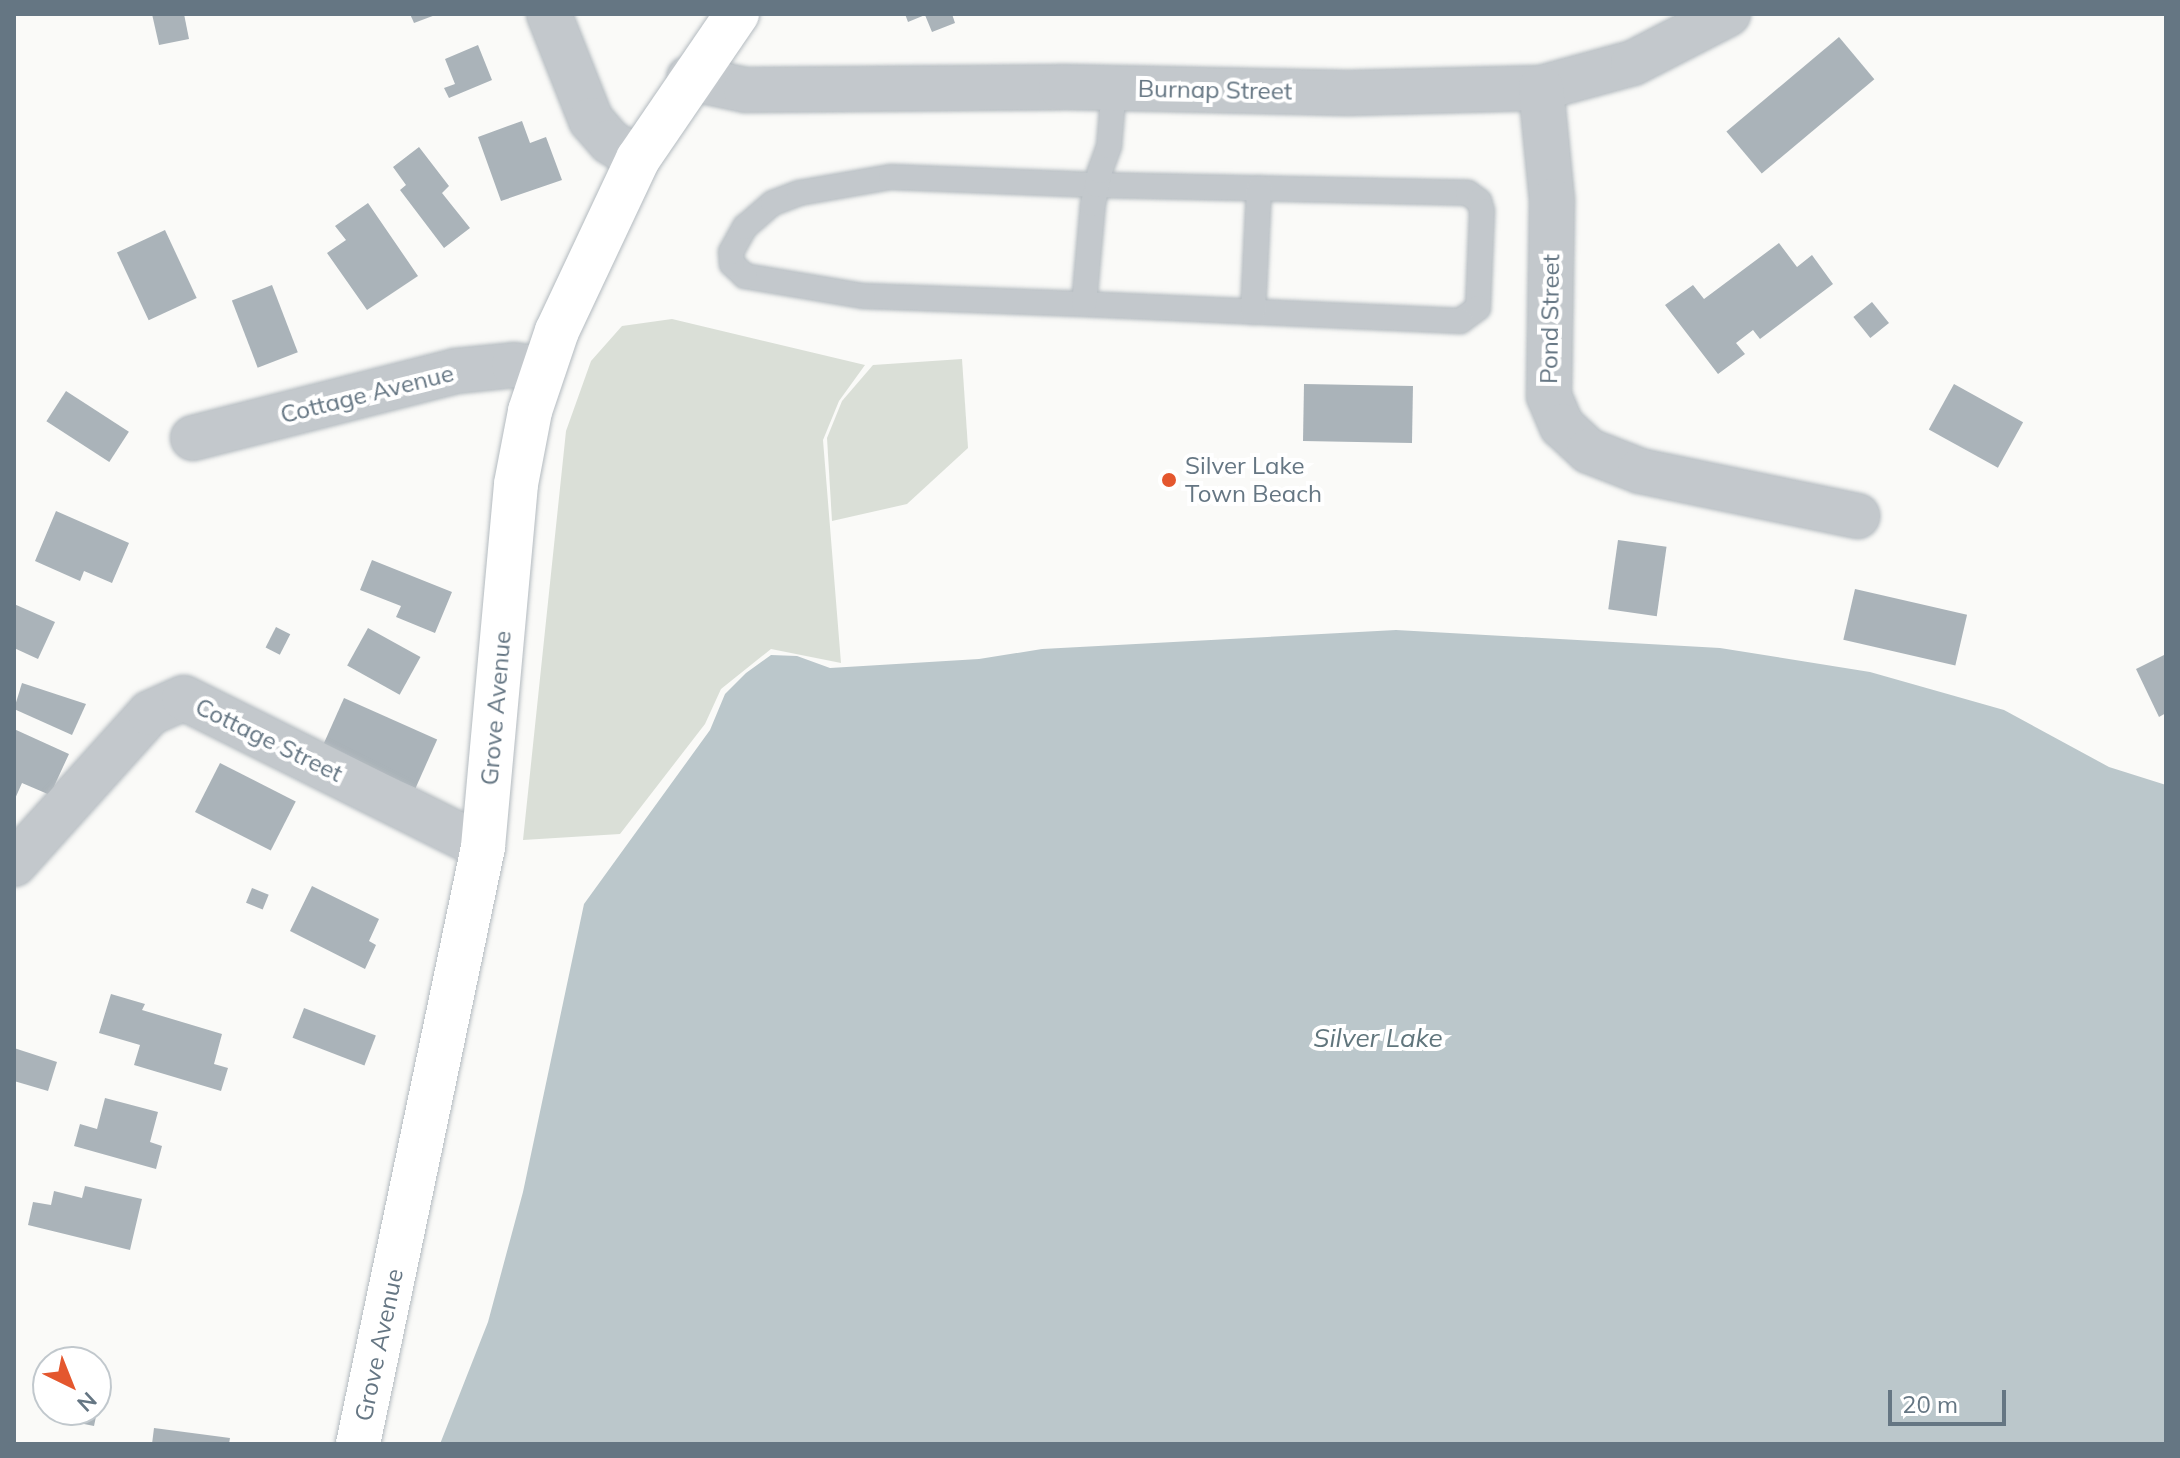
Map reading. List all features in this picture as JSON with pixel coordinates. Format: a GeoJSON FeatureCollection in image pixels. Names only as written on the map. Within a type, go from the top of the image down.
{"type":"FeatureCollection","features":[{"type":"Feature","properties":{"kind":"street"},"geometry":{"type":"LineString","coordinates":[[549,14],[591,120],[610,142],[638,159]]}},
{"type":"Feature","properties":{"kind":"street","name":"Grove Avenue"},"geometry":{"type":"LineString","coordinates":[[358,1444],[483,847],[516,484],[543,369],[638,159],[689,78],[737,14]]}},
{"type":"Feature","properties":{"kind":"street","name":"Burnap Street"},"geometry":{"type":"LineString","coordinates":[[689,78],[746,90],[1114,88],[1348,93],[1541,88],[1633,63],[1728,14]]}},
{"type":"Feature","properties":{"kind":"street","name":"Pond Street"},"geometry":{"type":"LineString","coordinates":[[1541,88],[1552,201],[1549,396],[1562,426],[1589,451],[1640,471],[1857,516]]}},
{"type":"Feature","properties":{"kind":"street","name":"Cottage Avenue"},"geometry":{"type":"LineString","coordinates":[[193,438],[456,371],[514,365],[543,369]]}},
{"type":"Feature","properties":{"kind":"street","name":"Cottage Street"},"geometry":{"type":"LineString","coordinates":[[14,864],[150,713],[184,698],[483,847]]}},
{"type":"Feature","properties":{"kind":"lane"},"geometry":{"type":"LineString","coordinates":[[1084,304],[1097,185],[1109,146],[1114,88]]}},
{"type":"Feature","properties":{"kind":"lane"},"geometry":{"type":"LineString","coordinates":[[891,177],[1259,188],[1475,196],[1482,211],[1477,311],[1463,321],[863,296],[745,276],[732,264],[731,252],[745,227],[773,203],[836,186],[891,177]]}},
{"type":"Feature","properties":{"kind":"lane"},"geometry":{"type":"LineString","coordinates":[[1253,312],[1259,188]]}},
{"type":"Feature","properties":{"kind":"shaded area"},"geometry":{"type":"Polygon","coordinates":[[[672,319],[865,365],[839,401],[823,440],[841,663],[771,649],[721,689],[705,724],[620,834],[523,840],[566,431],[591,361],[622,326],[672,319]]]}},
{"type":"Feature","properties":{"kind":"shaded area"},"geometry":{"type":"Polygon","coordinates":[[[962,359],[968,448],[907,504],[832,521],[827,438],[842,401],[873,365],[962,359]]]}},
{"type":"Feature","properties":{"kind":"water","name":"Silver Lake"},"geometry":{"type":"Polygon","coordinates":[[[1396,630],[1720,648],[1870,672],[2004,710],[2109,767],[2166,785],[2166,1444],[440,1444],[488,1322],[523,1192],[584,904],[710,730],[725,694],[746,673],[771,655],[797,656],[830,668],[979,659],[1042,649],[1396,630]]]}},
{"type":"Feature","properties":{"kind":"building"},"geometry":{"type":"Polygon","coordinates":[[[152,14],[184,14],[189,39],[159,45],[152,14]]]}},
{"type":"Feature","properties":{"kind":"building"},"geometry":{"type":"Polygon","coordinates":[[[410,14],[438,14],[414,23],[410,14]]]}},
{"type":"Feature","properties":{"kind":"building"},"geometry":{"type":"Polygon","coordinates":[[[905,14],[952,14],[955,23],[932,32],[925,15],[908,22],[905,14]]]}},
{"type":"Feature","properties":{"kind":"building"},"geometry":{"type":"Polygon","coordinates":[[[1839,37],[1874,79],[1762,174],[1726,131],[1839,37]]]}},
{"type":"Feature","properties":{"kind":"building"},"geometry":{"type":"Polygon","coordinates":[[[478,45],[492,80],[449,98],[444,88],[455,84],[445,59],[478,45]]]}},
{"type":"Feature","properties":{"kind":"building"},"geometry":{"type":"Polygon","coordinates":[[[522,121],[530,143],[546,137],[562,180],[501,201],[478,137],[522,121]]]}},
{"type":"Feature","properties":{"kind":"building"},"geometry":{"type":"Polygon","coordinates":[[[419,147],[449,186],[442,193],[470,228],[444,248],[400,190],[406,185],[393,167],[419,147]]]}},
{"type":"Feature","properties":{"kind":"building"},"geometry":{"type":"Polygon","coordinates":[[[368,203],[418,276],[367,310],[327,253],[346,240],[335,226],[368,203]]]}},
{"type":"Feature","properties":{"kind":"building"},"geometry":{"type":"Polygon","coordinates":[[[165,230],[197,298],[149,320],[117,252],[165,230]]]}},
{"type":"Feature","properties":{"kind":"building"},"geometry":{"type":"Polygon","coordinates":[[[1779,243],[1797,267],[1812,255],[1833,284],[1760,339],[1753,330],[1736,343],[1745,354],[1718,374],[1665,305],[1693,285],[1704,299],[1779,243]]]}},
{"type":"Feature","properties":{"kind":"building"},"geometry":{"type":"Polygon","coordinates":[[[272,285],[298,352],[258,368],[232,300],[272,285]]]}},
{"type":"Feature","properties":{"kind":"building"},"geometry":{"type":"Polygon","coordinates":[[[1872,302],[1889,323],[1870,338],[1853,317],[1872,302]]]}},
{"type":"Feature","properties":{"kind":"building"},"geometry":{"type":"Polygon","coordinates":[[[1304,384],[1413,386],[1412,443],[1303,441],[1304,384]]]}},
{"type":"Feature","properties":{"kind":"building"},"geometry":{"type":"Polygon","coordinates":[[[1954,384],[2023,422],[1998,468],[1929,429],[1954,384]]]}},
{"type":"Feature","properties":{"kind":"building"},"geometry":{"type":"Polygon","coordinates":[[[66,391],[129,432],[109,462],[46,421],[66,391]]]}},
{"type":"Feature","properties":{"kind":"building"},"geometry":{"type":"Polygon","coordinates":[[[56,511],[129,543],[112,583],[84,571],[80,581],[35,561],[56,511]]]}},
{"type":"Feature","properties":{"kind":"building"},"geometry":{"type":"Polygon","coordinates":[[[1618,540],[1667,547],[1657,616],[1608,609],[1618,540]]]}},
{"type":"Feature","properties":{"kind":"building"},"geometry":{"type":"Polygon","coordinates":[[[372,560],[452,592],[435,633],[396,617],[401,606],[360,590],[372,560]]]}},
{"type":"Feature","properties":{"kind":"building"},"geometry":{"type":"Polygon","coordinates":[[[1855,589],[1967,615],[1955,666],[1843,640],[1855,589]]]}},
{"type":"Feature","properties":{"kind":"building"},"geometry":{"type":"Polygon","coordinates":[[[14,604],[55,622],[38,659],[14,648],[14,604]]]}},
{"type":"Feature","properties":{"kind":"building"},"geometry":{"type":"Polygon","coordinates":[[[276,627],[290,634],[280,655],[266,647],[276,627]]]}},
{"type":"Feature","properties":{"kind":"building"},"geometry":{"type":"Polygon","coordinates":[[[368,628],[420,657],[400,695],[347,666],[368,628]]]}},
{"type":"Feature","properties":{"kind":"building"},"geometry":{"type":"Polygon","coordinates":[[[2166,654],[2166,713],[2159,717],[2136,669],[2166,654]]]}},
{"type":"Feature","properties":{"kind":"building"},"geometry":{"type":"Polygon","coordinates":[[[22,683],[86,704],[72,735],[14,709],[22,683]]]}},
{"type":"Feature","properties":{"kind":"building"},"geometry":{"type":"Polygon","coordinates":[[[344,698],[437,739],[416,788],[322,746],[344,698]]]}},
{"type":"Feature","properties":{"kind":"building"},"geometry":{"type":"Polygon","coordinates":[[[14,729],[69,754],[50,795],[22,783],[14,801],[14,729]]]}},
{"type":"Feature","properties":{"kind":"building"},"geometry":{"type":"Polygon","coordinates":[[[220,763],[296,802],[271,851],[195,812],[220,763]]]}},
{"type":"Feature","properties":{"kind":"building"},"geometry":{"type":"Polygon","coordinates":[[[312,886],[379,919],[369,941],[376,945],[365,969],[290,931],[312,886]]]}},
{"type":"Feature","properties":{"kind":"building"},"geometry":{"type":"Polygon","coordinates":[[[252,888],[269,895],[263,910],[246,903],[252,888]]]}},
{"type":"Feature","properties":{"kind":"building"},"geometry":{"type":"Polygon","coordinates":[[[111,994],[145,1004],[142,1010],[222,1034],[214,1064],[228,1068],[221,1091],[134,1065],[140,1045],[99,1033],[111,994]]]}},
{"type":"Feature","properties":{"kind":"building"},"geometry":{"type":"Polygon","coordinates":[[[304,1008],[376,1036],[364,1065],[293,1038],[304,1008]]]}},
{"type":"Feature","properties":{"kind":"building"},"geometry":{"type":"Polygon","coordinates":[[[14,1048],[57,1062],[48,1091],[14,1081],[14,1048]]]}},
{"type":"Feature","properties":{"kind":"building"},"geometry":{"type":"Polygon","coordinates":[[[105,1098],[158,1112],[150,1142],[162,1146],[156,1169],[74,1146],[80,1124],[97,1129],[105,1098]]]}},
{"type":"Feature","properties":{"kind":"building"},"geometry":{"type":"Polygon","coordinates":[[[85,1186],[142,1199],[130,1250],[28,1225],[33,1202],[51,1205],[54,1191],[82,1198],[85,1186]]]}},
{"type":"Feature","properties":{"kind":"building"},"geometry":{"type":"Polygon","coordinates":[[[154,1428],[230,1438],[229,1444],[152,1444],[154,1428]]]}},
{"type":"Feature","properties":{"kind":"place","name":"Silver Lake Town Beach"},"geometry":{"type":"Point","coordinates":[1169,480]}}]}
